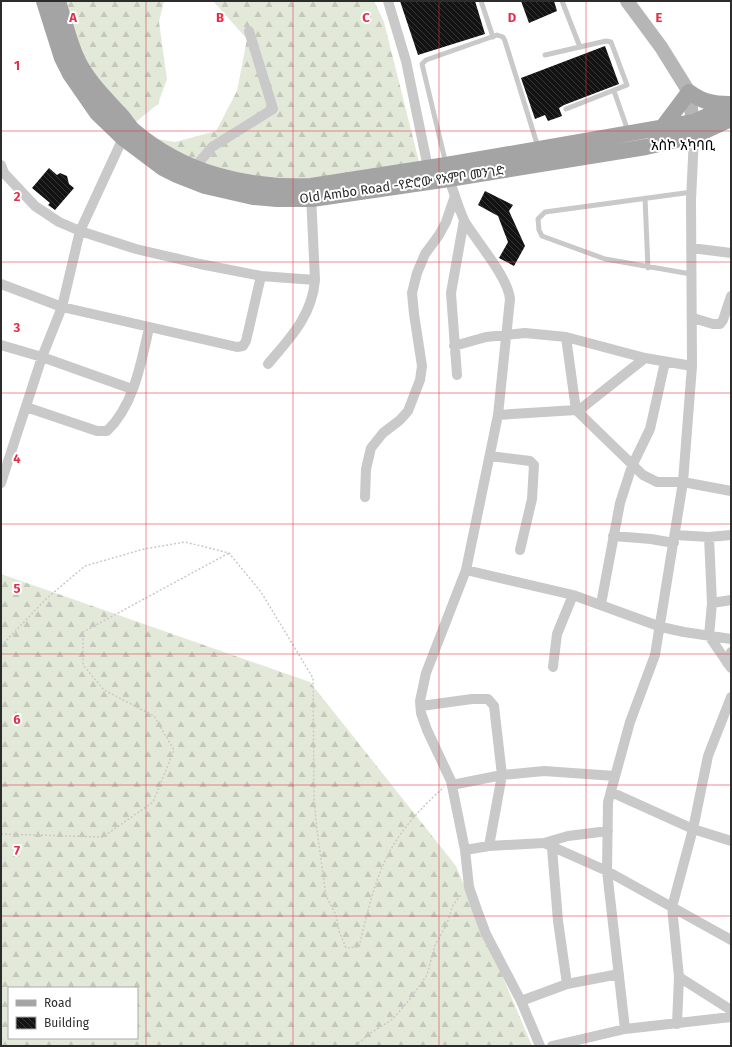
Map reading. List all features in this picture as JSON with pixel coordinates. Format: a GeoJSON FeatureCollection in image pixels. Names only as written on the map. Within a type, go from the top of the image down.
{"type":"FeatureCollection","features":[{"type":"Feature","properties":{"kind":"main road","name":"Old Ambo Road -የድሮው የአምቦ መንገድ"},"geometry":{"type":"LineString","coordinates":[[44,1],[62,58],[70,74],[96,113],[128,134],[163,150],[194,167],[245,183],[291,187],[311,192],[428,168],[448,172],[538,148],[662,128],[694,129],[731,105]]}},
{"type":"Feature","properties":{"kind":"main road","name":"Old Ambo Road -የድሮው የአምቦ መንገድ"},"geometry":{"type":"LineString","coordinates":[[58,1],[77,58],[89,80],[128,134],[163,168],[205,186],[253,197],[311,192],[448,172],[646,147],[694,129],[731,120]]}},
{"type":"Feature","properties":{"kind":"main road"},"geometry":{"type":"LineString","coordinates":[[627,1],[661,47],[689,92],[694,129]]}},
{"type":"Feature","properties":{"kind":"main road"},"geometry":{"type":"LineString","coordinates":[[689,92],[701,100],[710,103],[731,105]]}},
{"type":"Feature","properties":{"kind":"main road"},"geometry":{"type":"LineString","coordinates":[[662,128],[689,92]]}},
{"type":"Feature","properties":{"kind":"street"},"geometry":{"type":"LineString","coordinates":[[388,1],[406,61],[428,168]]}},
{"type":"Feature","properties":{"kind":"street"},"geometry":{"type":"LineString","coordinates":[[194,167],[212,147],[273,109],[249,30]]}},
{"type":"Feature","properties":{"kind":"street"},"geometry":{"type":"LineString","coordinates":[[625,1029],[607,871],[608,802],[630,722],[655,655],[661,626],[683,482],[692,366],[693,318],[691,248],[694,129]]}},
{"type":"Feature","properties":{"kind":"street"},"geometry":{"type":"LineString","coordinates":[[1,483],[42,357],[62,307],[80,232],[128,134]]}},
{"type":"Feature","properties":{"kind":"street"},"geometry":{"type":"LineString","coordinates":[[2,171],[36,206],[59,222],[80,232],[136,249],[261,276],[315,280]]}},
{"type":"Feature","properties":{"kind":"street"},"geometry":{"type":"LineString","coordinates":[[448,172],[464,220],[510,291],[510,312],[498,415],[466,570],[426,673],[422,686],[421,706],[427,730],[452,783],[465,850],[469,887],[486,934],[521,1001],[540,1046]]}},
{"type":"Feature","properties":{"kind":"street"},"geometry":{"type":"LineString","coordinates":[[268,364],[290,338],[309,309],[314,295],[315,280],[311,192]]}},
{"type":"Feature","properties":{"kind":"street"},"geometry":{"type":"LineString","coordinates":[[364,498],[366,469],[371,448],[383,433],[400,420],[408,411],[420,380],[422,366],[412,293],[417,273],[425,254],[446,222],[455,196]]}},
{"type":"Feature","properties":{"kind":"street"},"geometry":{"type":"LineString","coordinates":[[457,375],[451,293],[464,220]]}},
{"type":"Feature","properties":{"kind":"street"},"geometry":{"type":"LineString","coordinates":[[691,248],[731,253]]}},
{"type":"Feature","properties":{"kind":"street"},"geometry":{"type":"LineString","coordinates":[[1,284],[62,307],[237,347],[243,346],[246,341],[261,276]]}},
{"type":"Feature","properties":{"kind":"street"},"geometry":{"type":"LineString","coordinates":[[693,318],[713,324],[720,324],[723,320],[731,296]]}},
{"type":"Feature","properties":{"kind":"street"},"geometry":{"type":"LineString","coordinates":[[26,407],[97,431],[108,430],[117,421],[138,378],[149,328]]}},
{"type":"Feature","properties":{"kind":"street"},"geometry":{"type":"LineString","coordinates":[[454,346],[486,337],[508,334],[566,337],[645,358],[692,366]]}},
{"type":"Feature","properties":{"kind":"street"},"geometry":{"type":"LineString","coordinates":[[566,337],[577,411],[632,466],[643,476],[657,482],[683,482],[731,492]]}},
{"type":"Feature","properties":{"kind":"street"},"geometry":{"type":"LineString","coordinates":[[1,345],[42,357],[132,389]]}},
{"type":"Feature","properties":{"kind":"street"},"geometry":{"type":"LineString","coordinates":[[498,415],[577,411],[645,358]]}},
{"type":"Feature","properties":{"kind":"street"},"geometry":{"type":"LineString","coordinates":[[601,604],[620,503],[632,466],[650,429],[665,362]]}},
{"type":"Feature","properties":{"kind":"street"},"geometry":{"type":"LineString","coordinates":[[490,456],[530,461],[534,465],[532,499],[520,550]]}},
{"type":"Feature","properties":{"kind":"street"},"geometry":{"type":"LineString","coordinates":[[613,536],[675,539],[731,535]]}},
{"type":"Feature","properties":{"kind":"street"},"geometry":{"type":"LineString","coordinates":[[709,537],[712,604],[709,636],[729,666]]}},
{"type":"Feature","properties":{"kind":"street"},"geometry":{"type":"LineString","coordinates":[[466,570],[573,595],[661,626],[731,639]]}},
{"type":"Feature","properties":{"kind":"street"},"geometry":{"type":"LineString","coordinates":[[553,667],[557,634],[573,595]]}},
{"type":"Feature","properties":{"kind":"street"},"geometry":{"type":"LineString","coordinates":[[712,604],[731,600]]}},
{"type":"Feature","properties":{"kind":"street"},"geometry":{"type":"LineString","coordinates":[[729,666],[731,652]]}},
{"type":"Feature","properties":{"kind":"street"},"geometry":{"type":"LineString","coordinates":[[677,1024],[679,977],[672,907],[693,829],[708,756],[731,697]]}},
{"type":"Feature","properties":{"kind":"street"},"geometry":{"type":"LineString","coordinates":[[421,706],[472,699],[488,700],[494,706],[502,775],[489,846]]}},
{"type":"Feature","properties":{"kind":"street"},"geometry":{"type":"LineString","coordinates":[[452,783],[502,775],[544,771],[615,776]]}},
{"type":"Feature","properties":{"kind":"street"},"geometry":{"type":"LineString","coordinates":[[611,792],[693,829],[731,841]]}},
{"type":"Feature","properties":{"kind":"street"},"geometry":{"type":"LineString","coordinates":[[465,850],[489,846],[548,845],[568,836],[608,831]]}},
{"type":"Feature","properties":{"kind":"street"},"geometry":{"type":"LineString","coordinates":[[548,845],[607,871],[730,937]]}},
{"type":"Feature","properties":{"kind":"street"},"geometry":{"type":"LineString","coordinates":[[548,845],[567,984]]}},
{"type":"Feature","properties":{"kind":"street"},"geometry":{"type":"LineString","coordinates":[[521,1001],[567,984],[619,974]]}},
{"type":"Feature","properties":{"kind":"street"},"geometry":{"type":"LineString","coordinates":[[679,977],[731,1010]]}},
{"type":"Feature","properties":{"kind":"street"},"geometry":{"type":"LineString","coordinates":[[552,1046],[625,1029],[731,1017]]}},
{"type":"Feature","properties":{"kind":"lane"},"geometry":{"type":"LineString","coordinates":[[481,1],[493,37]]}},
{"type":"Feature","properties":{"kind":"lane"},"geometry":{"type":"LineString","coordinates":[[564,2],[580,47]]}},
{"type":"Feature","properties":{"kind":"lane"},"geometry":{"type":"LineString","coordinates":[[448,172],[422,64],[426,60],[493,37],[502,37],[505,41],[538,148]]}},
{"type":"Feature","properties":{"kind":"lane"},"geometry":{"type":"LineString","coordinates":[[545,55],[606,41],[611,42],[627,83],[625,86],[614,91],[566,109]]}},
{"type":"Feature","properties":{"kind":"lane"},"geometry":{"type":"LineString","coordinates":[[614,91],[629,134]]}},
{"type":"Feature","properties":{"kind":"lane"},"geometry":{"type":"LineString","coordinates":[[691,274],[648,268],[605,259],[542,236],[539,230],[538,219],[545,212],[692,192]]}},
{"type":"Feature","properties":{"kind":"lane"},"geometry":{"type":"LineString","coordinates":[[645,198],[648,268]]}},
{"type":"Feature","properties":{"kind":"path"},"geometry":{"type":"LineString","coordinates":[[1,646],[47,598],[85,566],[144,549],[185,542],[229,553],[261,592],[313,678],[314,798],[326,896],[336,915],[339,931],[346,948],[359,947],[372,899],[390,850],[424,804],[452,783]]}},
{"type":"Feature","properties":{"kind":"path"},"geometry":{"type":"LineString","coordinates":[[1,834],[103,837],[153,802],[174,750],[154,716],[104,690],[83,665],[83,632],[229,553]]}},
{"type":"Feature","properties":{"kind":"path"},"geometry":{"type":"LineString","coordinates":[[355,1046],[369,1034],[393,1019],[410,999],[427,975],[435,944],[446,926],[453,905],[469,887]]}},
{"type":"Feature","properties":{"kind":"green space"},"geometry":{"type":"Polygon","coordinates":[[[67,1],[164,1],[159,22],[167,79],[158,104],[127,129],[77,47],[67,1]]]}},
{"type":"Feature","properties":{"kind":"green space"},"geometry":{"type":"Polygon","coordinates":[[[213,1],[374,1],[384,22],[419,162],[295,181],[241,180],[146,137],[175,142],[216,131],[237,91],[247,39],[213,1]]]}},
{"type":"Feature","properties":{"kind":"green space"},"geometry":{"type":"Polygon","coordinates":[[[1,574],[310,682],[456,866],[532,1046],[1,1046],[1,574]]]}},
{"type":"Feature","properties":{"kind":"building"},"geometry":{"type":"Polygon","coordinates":[[[400,1],[475,1],[485,34],[418,55],[400,1]]]}},
{"type":"Feature","properties":{"kind":"building"},"geometry":{"type":"Polygon","coordinates":[[[521,1],[554,1],[557,11],[529,23],[521,1]]]}},
{"type":"Feature","properties":{"kind":"building"},"geometry":{"type":"Polygon","coordinates":[[[605,46],[619,84],[564,105],[559,108],[562,116],[548,121],[545,115],[535,119],[521,78],[605,46]]]}},
{"type":"Feature","properties":{"kind":"building"},"geometry":{"type":"Polygon","coordinates":[[[49,168],[57,175],[60,173],[67,176],[69,184],[74,188],[55,210],[48,205],[50,203],[32,188],[49,168]]]}},
{"type":"Feature","properties":{"kind":"building"},"geometry":{"type":"Polygon","coordinates":[[[485,191],[513,205],[509,211],[525,246],[514,266],[499,258],[508,242],[498,216],[478,205],[485,191]]]}},
{"type":"Feature","properties":{"kind":"district","name":"አስኮ አካባቢ"},"geometry":{"type":"Point","coordinates":[683,145]}}]}
